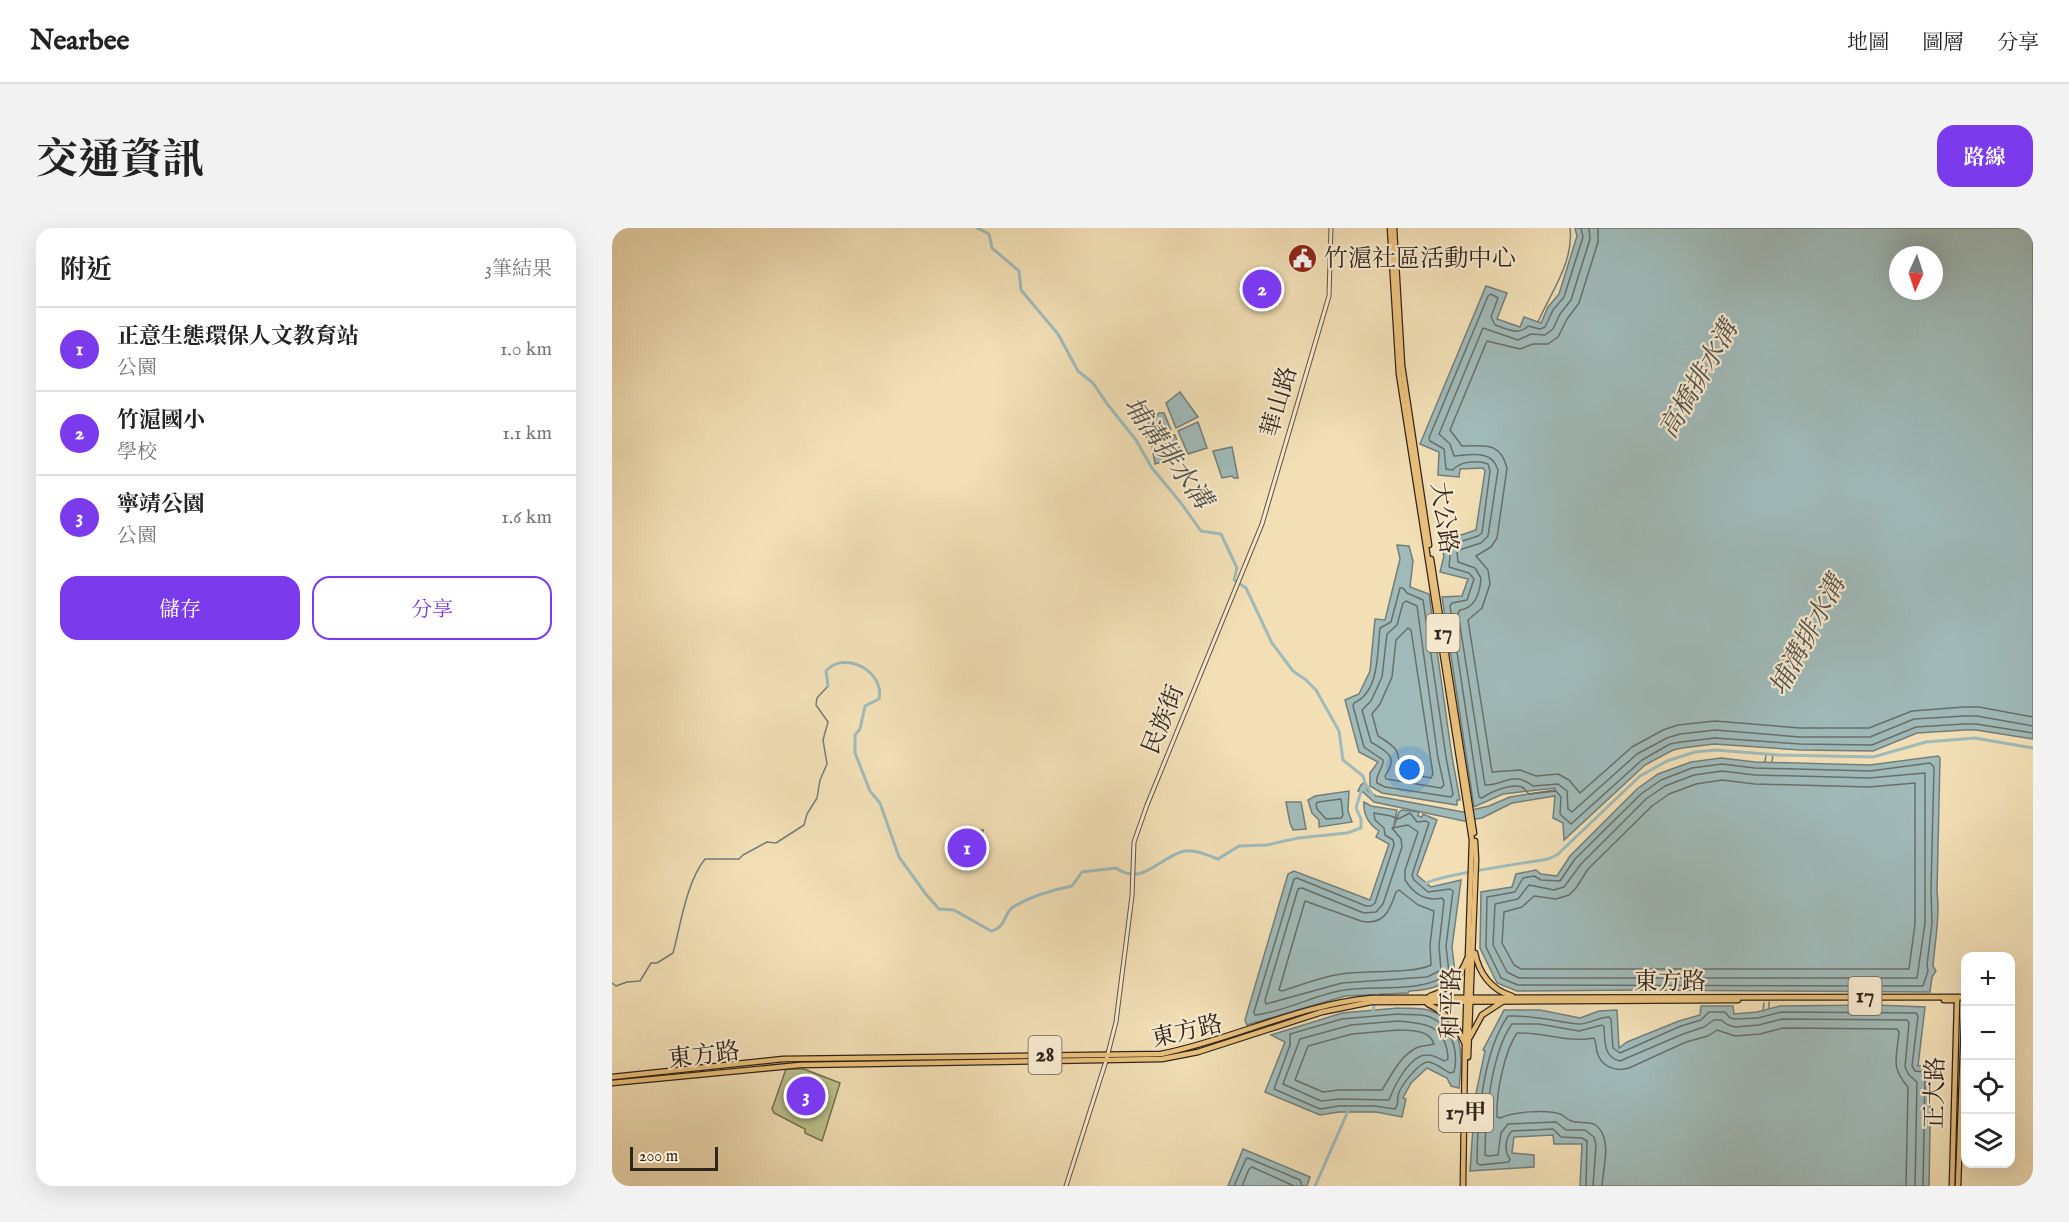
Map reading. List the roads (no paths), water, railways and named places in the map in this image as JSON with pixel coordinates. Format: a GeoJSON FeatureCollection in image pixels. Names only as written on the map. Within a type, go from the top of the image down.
{"type":"FeatureCollection","features":[{"type":"Feature","properties":{"kind":"main road","name":"大公路"},"geometry":{"type":"LineString","coordinates":[[1392,228],[1396,340],[1471,821]]}},
{"type":"Feature","properties":{"kind":"main road","name":"和平路"},"geometry":{"type":"LineString","coordinates":[[1464,1186],[1473,873],[1471,821]]}},
{"type":"Feature","properties":{"kind":"main road"},"geometry":{"type":"LineString","coordinates":[[1471,942],[1479,968],[1484,976],[1499,991],[1517,998]]}},
{"type":"Feature","properties":{"kind":"main road"},"geometry":{"type":"LineString","coordinates":[[1425,1000],[1454,983],[1467,960],[1471,942]]}},
{"type":"Feature","properties":{"kind":"main road","name":"17"},"geometry":{"type":"LineString","coordinates":[[1765,998],[1961,997]]}},
{"type":"Feature","properties":{"kind":"main road","name":"東方路"},"geometry":{"type":"LineString","coordinates":[[612,1077],[783,1059],[1151,1055],[1181,1050],[1319,1008],[1353,1000],[1372,998],[1425,1000]]}},
{"type":"Feature","properties":{"kind":"main road","name":"東方路"},"geometry":{"type":"LineString","coordinates":[[1470,1000],[1765,998]]}},
{"type":"Feature","properties":{"kind":"main road","name":"東方路"},"geometry":{"type":"LineString","coordinates":[[612,1083],[800,1065],[1162,1059],[1198,1052],[1322,1012],[1371,1002],[1765,998]]}},
{"type":"Feature","properties":{"kind":"main road","name":"正大路"},"geometry":{"type":"LineString","coordinates":[[1765,998],[1957,1000],[1952,1186]]}},
{"type":"Feature","properties":{"kind":"main road"},"geometry":{"type":"LineString","coordinates":[[1425,1000],[1452,1019],[1465,1044]]}},
{"type":"Feature","properties":{"kind":"main road","name":"和平路"},"geometry":{"type":"LineString","coordinates":[[1464,1186],[1465,1044],[1470,1000]]}},
{"type":"Feature","properties":{"kind":"main road"},"geometry":{"type":"LineString","coordinates":[[1469,1039],[1482,1015],[1504,1001]]}},
{"type":"Feature","properties":{"kind":"main road","name":"正大路"},"geometry":{"type":"LineString","coordinates":[[1958,1186],[1965,1006]]}},
{"type":"Feature","properties":{"kind":"street","name":"華山路"},"geometry":{"type":"LineString","coordinates":[[1237,588],[1266,511],[1329,296],[1331,228]]}},
{"type":"Feature","properties":{"kind":"street","name":"民族街"},"geometry":{"type":"LineString","coordinates":[[1107,1054],[1116,1022],[1137,830],[1237,588]]}},
{"type":"Feature","properties":{"kind":"street"},"geometry":{"type":"LineString","coordinates":[[1066,1186],[1107,1054]]}},
{"type":"Feature","properties":{"kind":"water","name":"高橋排水溝"},"geometry":{"type":"Polygon","coordinates":[[[1575,228],[2033,228],[2033,739],[1965,730],[1917,733],[1873,751],[1800,750],[1714,744],[1682,748],[1673,750],[1645,765],[1564,840],[1563,823],[1553,818],[1555,796],[1512,803],[1482,818],[1464,821],[1374,802],[1363,792],[1358,791],[1365,782],[1368,791],[1376,796],[1463,812],[1489,806],[1510,797],[1555,790],[1555,788],[1503,794],[1474,807],[1442,597],[1462,596],[1468,579],[1440,572],[1444,556],[1440,542],[1476,530],[1485,471],[1483,468],[1460,469],[1459,477],[1438,475],[1439,452],[1420,444],[1486,286],[1507,293],[1497,319],[1520,327],[1524,317],[1541,323],[1548,307],[1559,294],[1577,236],[1575,228]]]}},
{"type":"Feature","properties":{"kind":"water"},"geometry":{"type":"Polygon","coordinates":[[[1180,392],[1198,417],[1176,428],[1166,403],[1180,392]]]}},
{"type":"Feature","properties":{"kind":"water"},"geometry":{"type":"Polygon","coordinates":[[[1159,413],[1164,413],[1171,430],[1149,442],[1143,429],[1159,413]]]}},
{"type":"Feature","properties":{"kind":"water"},"geometry":{"type":"Polygon","coordinates":[[[1198,422],[1207,448],[1188,454],[1178,431],[1198,422]]]}},
{"type":"Feature","properties":{"kind":"water"},"geometry":{"type":"Polygon","coordinates":[[[1175,435],[1182,455],[1155,464],[1152,447],[1175,435]]]}},
{"type":"Feature","properties":{"kind":"water"},"geometry":{"type":"Polygon","coordinates":[[[1232,447],[1238,478],[1232,476],[1222,478],[1213,451],[1232,447]]]}},
{"type":"Feature","properties":{"kind":"water"},"geometry":{"type":"Polygon","coordinates":[[[1397,545],[1409,546],[1413,561],[1410,587],[1429,594],[1460,800],[1457,800],[1457,805],[1382,793],[1370,786],[1370,773],[1378,762],[1359,752],[1345,700],[1359,694],[1370,671],[1375,619],[1385,620],[1400,559],[1397,545]]]}},
{"type":"Feature","properties":{"kind":"water"},"geometry":{"type":"Polygon","coordinates":[[[1938,756],[1940,758],[1938,910],[1933,966],[1936,971],[1932,977],[1930,992],[1517,991],[1497,983],[1480,948],[1481,892],[1512,887],[1516,874],[1536,870],[1541,874],[1557,876],[1570,856],[1637,789],[1658,774],[1691,762],[1721,758],[1755,762],[1870,765],[1938,756]]]}},
{"type":"Feature","properties":{"kind":"water"},"geometry":{"type":"Polygon","coordinates":[[[1349,791],[1348,811],[1352,822],[1319,827],[1319,820],[1312,813],[1308,800],[1315,796],[1349,791]]]}},
{"type":"Feature","properties":{"kind":"water"},"geometry":{"type":"Polygon","coordinates":[[[1286,802],[1301,802],[1306,829],[1293,830],[1286,802]]]}},
{"type":"Feature","properties":{"kind":"water"},"geometry":{"type":"Polygon","coordinates":[[[1364,802],[1371,806],[1397,810],[1393,830],[1399,812],[1402,810],[1419,812],[1418,816],[1422,817],[1423,814],[1437,820],[1417,875],[1431,887],[1461,880],[1452,947],[1455,973],[1445,982],[1428,989],[1408,993],[1345,996],[1247,1025],[1245,1020],[1288,874],[1294,871],[1370,900],[1389,844],[1376,837],[1379,831],[1367,819],[1364,802]]]}},
{"type":"Feature","properties":{"kind":"water"},"geometry":{"type":"Polygon","coordinates":[[[1701,1006],[1733,1006],[1734,1014],[1757,1012],[1780,1006],[1925,1007],[1918,1066],[1931,1065],[1929,1186],[1580,1186],[1582,1144],[1554,1144],[1553,1135],[1514,1137],[1512,1153],[1534,1155],[1534,1167],[1470,1171],[1475,1098],[1485,1051],[1483,1050],[1504,1010],[1540,1010],[1580,1018],[1599,1011],[1617,1010],[1619,1048],[1627,1042],[1700,1015],[1701,1006]]]}},
{"type":"Feature","properties":{"kind":"water"},"geometry":{"type":"Polygon","coordinates":[[[1398,1008],[1427,1010],[1451,1024],[1456,1033],[1461,1054],[1459,1088],[1451,1086],[1447,1078],[1427,1068],[1411,1083],[1403,1098],[1406,1099],[1402,1117],[1376,1112],[1339,1112],[1320,1115],[1265,1092],[1285,1042],[1271,1035],[1342,1013],[1398,1008]]]}},
{"type":"Feature","properties":{"kind":"water"},"geometry":{"type":"Polygon","coordinates":[[[1243,1149],[1310,1177],[1307,1186],[1228,1186],[1243,1149]]]}},
{"type":"Feature","properties":{"kind":"waterway","name":"埔溝排水溝"},"geometry":{"type":"LineString","coordinates":[[977,228],[989,234],[992,248],[1019,271],[1021,290],[1058,334],[1078,371],[1093,383],[1136,440],[1152,468],[1201,531],[1221,534],[1237,568],[1234,580],[1246,588],[1272,643],[1293,671],[1316,690],[1339,731],[1343,760],[1363,776],[1374,797]]}},
{"type":"Feature","properties":{"kind":"waterway"},"geometry":{"type":"LineString","coordinates":[[1538,322],[1565,265],[1569,253],[1570,228]]}},
{"type":"Feature","properties":{"kind":"waterway"},"geometry":{"type":"LineString","coordinates":[[828,686],[826,671],[834,665],[843,663],[852,663],[861,667],[870,672],[876,680],[879,699],[865,706],[860,729],[855,735],[855,753],[870,791],[880,803],[899,857],[939,909],[954,910],[991,931],[1000,927],[1013,907],[1042,894],[1072,886],[1082,872],[1116,868],[1125,873],[1142,873],[1181,852],[1200,852],[1218,859],[1239,846],[1267,845],[1298,838],[1347,833],[1361,828],[1361,819],[1356,808],[1362,788]]}},
{"type":"Feature","properties":{"kind":"waterway"},"geometry":{"type":"LineString","coordinates":[[612,983],[616,986],[640,981],[651,963],[657,963],[673,953],[693,880],[705,859],[739,859],[767,842],[776,843],[804,825],[807,814],[817,798],[820,780],[827,764],[823,740],[828,722],[816,705],[817,698],[828,686]]}},
{"type":"Feature","properties":{"kind":"waterway"},"geometry":{"type":"LineString","coordinates":[[1423,885],[1444,877],[1548,859],[1557,855],[1640,776],[1667,761],[1695,752],[1715,750],[1779,755],[1873,757],[1926,742],[1975,738],[2033,748]]}},
{"type":"Feature","properties":{"kind":"waterway"},"geometry":{"type":"LineString","coordinates":[[1765,762],[1766,754]]}},
{"type":"Feature","properties":{"kind":"waterway"},"geometry":{"type":"LineString","coordinates":[[1772,762],[1773,754]]}},
{"type":"Feature","properties":{"kind":"waterway"},"geometry":{"type":"LineString","coordinates":[[1373,1011],[1377,991]]}},
{"type":"Feature","properties":{"kind":"waterway"},"geometry":{"type":"LineString","coordinates":[[1769,1002],[1769,1008]]}},
{"type":"Feature","properties":{"kind":"waterway"},"geometry":{"type":"LineString","coordinates":[[1763,1011],[1764,1003]]}},
{"type":"Feature","properties":{"kind":"waterway"},"geometry":{"type":"LineString","coordinates":[[1315,1186],[1348,1111]]}},
{"type":"Feature","properties":{"kind":"place","name":"竹滬社區活動中心"},"geometry":{"type":"Point","coordinates":[1303,259]}},
{"type":"Feature","properties":{"kind":"place","name":"竹滬國小"},"geometry":{"type":"Point","coordinates":[1262,289]}},
{"type":"Feature","properties":{"kind":"place","name":"正意生態環保人文教育站"},"geometry":{"type":"Point","coordinates":[967,848]}},
{"type":"Feature","properties":{"kind":"place","name":"寧靖公園"},"geometry":{"type":"Point","coordinates":[806,1096]}}]}
